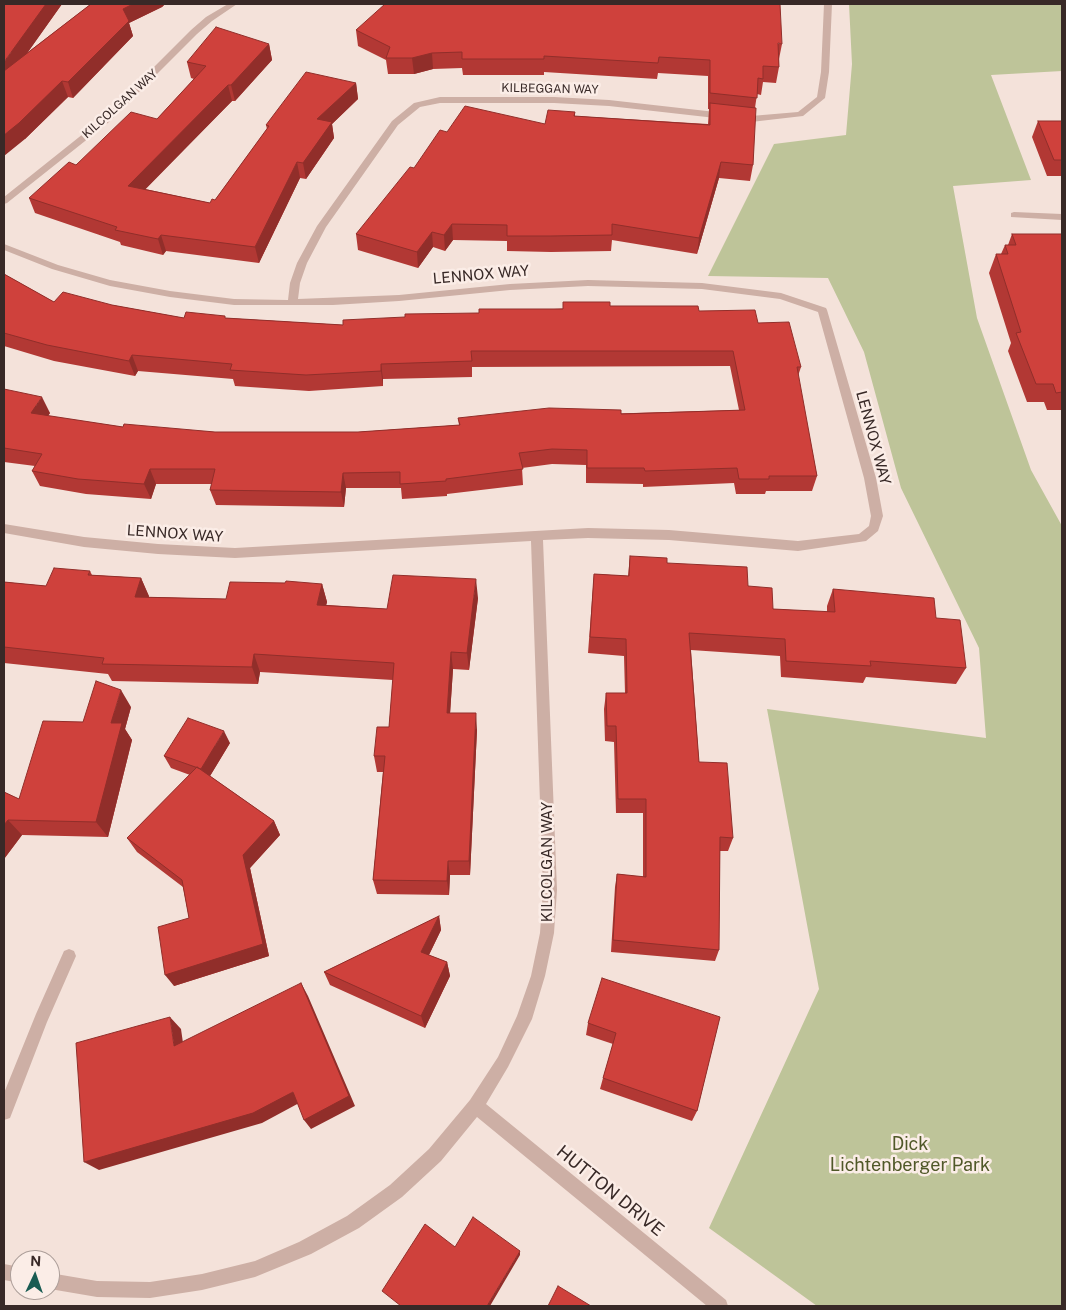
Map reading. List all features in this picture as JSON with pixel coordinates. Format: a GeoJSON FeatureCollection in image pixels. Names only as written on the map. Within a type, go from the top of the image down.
{"type":"FeatureCollection","features":[{"type":"Feature","properties":{"kind":"street","name":"KILCOLGAN WAY"},"geometry":{"type":"LineString","coordinates":[[4,200],[48,168],[106,120],[194,32],[209,19],[233,4]]}},
{"type":"Feature","properties":{"kind":"street","name":"KILBEGGAN WAY"},"geometry":{"type":"LineString","coordinates":[[292,304],[295,283],[302,263],[322,226],[395,123],[417,105],[440,100],[554,100],[609,103],[751,119],[800,114],[821,98],[825,72],[828,4]]}},
{"type":"Feature","properties":{"kind":"street"},"geometry":{"type":"LineString","coordinates":[[1014,215],[1062,217]]}},
{"type":"Feature","properties":{"kind":"street","name":"LENNOX WAY"},"geometry":{"type":"LineString","coordinates":[[4,247],[55,267],[110,283],[170,294],[234,302],[292,304],[399,298],[510,287],[588,283],[702,286],[781,296],[822,310],[875,500],[877,516],[874,528],[862,538],[798,546],[669,535],[588,533],[235,553],[158,549],[84,542],[4,528]]}},
{"type":"Feature","properties":{"kind":"street","name":"KILCOLGAN WAY"},"geometry":{"type":"LineString","coordinates":[[60,1283],[97,1289],[150,1290],[202,1282],[254,1269],[305,1248],[352,1222],[396,1191],[435,1155],[476,1106],[503,1062],[524,1019],[538,976],[547,933],[550,890],[537,536]]}},
{"type":"Feature","properties":{"kind":"street"},"geometry":{"type":"LineString","coordinates":[[4,1112],[41,1019],[69,956]]}},
{"type":"Feature","properties":{"kind":"street","name":"HUTTON DRIVE"},"geometry":{"type":"LineString","coordinates":[[476,1106],[720,1306]]}},
{"type":"Feature","properties":{"kind":"green space","name":"Dick Lichtenberger Park"},"geometry":{"type":"Polygon","coordinates":[[[849,4],[1062,4],[1062,71],[991,75],[1031,180],[953,186],[977,318],[1031,470],[1062,526],[1062,1306],[817,1306],[709,1228],[819,989],[767,709],[986,738],[979,648],[901,488],[864,352],[828,278],[708,276],[774,144],[846,135],[852,64],[849,4]]]}},
{"type":"Feature","properties":{"kind":"building"},"geometry":{"type":"Polygon","coordinates":[[[4,4],[46,4],[4,62],[4,4]]]}},
{"type":"Feature","properties":{"kind":"building"},"geometry":{"type":"Polygon","coordinates":[[[91,4],[133,4],[123,9],[129,21],[68,82],[62,81],[4,135],[4,71],[91,4]]]}},
{"type":"Feature","properties":{"kind":"building"},"geometry":{"type":"Polygon","coordinates":[[[385,4],[780,4],[782,44],[778,43],[779,67],[763,66],[763,79],[758,78],[757,98],[710,93],[710,60],[659,57],[658,63],[544,56],[544,59],[462,59],[462,52],[432,53],[412,58],[386,58],[390,47],[356,30],[385,4]]]}},
{"type":"Feature","properties":{"kind":"building"},"geometry":{"type":"Polygon","coordinates":[[[216,27],[269,44],[231,85],[228,85],[128,186],[210,203],[212,199],[215,200],[269,126],[266,125],[306,72],[356,83],[317,119],[332,122],[303,163],[297,162],[255,247],[161,235],[158,239],[115,230],[117,227],[29,198],[69,162],[76,165],[131,112],[157,119],[206,66],[187,62],[216,27]]]}},
{"type":"Feature","properties":{"kind":"building"},"geometry":{"type":"Polygon","coordinates":[[[710,103],[756,108],[753,165],[721,162],[699,238],[612,224],[612,235],[507,236],[507,225],[452,224],[444,235],[432,232],[417,252],[356,234],[410,167],[414,168],[440,130],[447,132],[465,106],[545,124],[548,110],[575,112],[574,116],[710,125],[710,103]]]}},
{"type":"Feature","properties":{"kind":"building"},"geometry":{"type":"Polygon","coordinates":[[[1038,121],[1062,121],[1062,160],[1054,160],[1038,121]]]}},
{"type":"Feature","properties":{"kind":"building"},"geometry":{"type":"Polygon","coordinates":[[[1012,234],[1062,234],[1062,392],[1056,393],[1053,384],[1036,384],[1016,333],[1021,332],[996,254],[1008,254],[1005,245],[1016,245],[1012,234]]]}},
{"type":"Feature","properties":{"kind":"building"},"geometry":{"type":"Polygon","coordinates":[[[4,274],[54,302],[63,292],[112,305],[184,318],[186,312],[225,316],[225,318],[343,325],[343,320],[405,317],[405,314],[479,313],[479,309],[563,309],[563,302],[610,302],[610,306],[698,306],[699,311],[755,310],[758,323],[789,322],[801,367],[797,367],[817,476],[769,476],[769,479],[739,479],[737,468],[645,471],[644,468],[587,468],[587,450],[552,449],[519,453],[523,469],[446,479],[446,481],[400,484],[400,472],[343,473],[341,492],[210,490],[215,469],[150,469],[144,484],[78,479],[32,471],[42,454],[4,448],[4,389],[42,397],[31,413],[123,427],[124,424],[215,432],[358,432],[460,425],[458,418],[549,408],[621,410],[621,414],[745,410],[733,351],[471,351],[472,361],[381,364],[381,371],[306,375],[230,370],[232,364],[132,355],[129,361],[47,345],[4,333],[4,274]]]}},
{"type":"Feature","properties":{"kind":"building"},"geometry":{"type":"Polygon","coordinates":[[[630,556],[667,558],[667,563],[747,567],[748,586],[772,588],[773,609],[835,612],[833,589],[934,598],[936,618],[960,620],[966,668],[870,661],[871,666],[786,661],[785,639],[689,633],[699,762],[727,763],[733,838],[720,837],[719,950],[613,940],[617,874],[646,877],[646,799],[618,799],[616,726],[607,726],[606,693],[627,693],[626,639],[590,637],[594,574],[629,576],[630,556]]]}},
{"type":"Feature","properties":{"kind":"building"},"geometry":{"type":"Polygon","coordinates":[[[54,568],[90,571],[88,575],[141,578],[135,597],[226,599],[230,582],[285,583],[286,581],[322,584],[317,605],[387,609],[393,575],[476,579],[467,653],[451,652],[447,713],[476,713],[469,861],[448,861],[447,881],[373,880],[385,756],[374,756],[377,727],[389,727],[394,663],[254,654],[252,667],[102,664],[104,658],[4,647],[4,582],[46,586],[54,568]]]}},
{"type":"Feature","properties":{"kind":"building"},"geometry":{"type":"Polygon","coordinates":[[[96,681],[121,690],[111,723],[122,723],[96,822],[8,820],[4,825],[4,792],[19,799],[43,721],[83,722],[96,681]]]}},
{"type":"Feature","properties":{"kind":"building"},"geometry":{"type":"Polygon","coordinates":[[[188,718],[224,731],[201,769],[164,756],[188,718]]]}},
{"type":"Feature","properties":{"kind":"building"},"geometry":{"type":"Polygon","coordinates":[[[197,767],[274,821],[243,855],[263,944],[165,975],[158,927],[189,918],[182,880],[127,838],[197,767]]]}},
{"type":"Feature","properties":{"kind":"building"},"geometry":{"type":"Polygon","coordinates":[[[439,916],[421,952],[447,962],[421,1016],[324,972],[439,916]]]}},
{"type":"Feature","properties":{"kind":"building"},"geometry":{"type":"Polygon","coordinates":[[[602,978],[720,1017],[697,1111],[603,1078],[616,1033],[588,1023],[602,978]]]}},
{"type":"Feature","properties":{"kind":"building"},"geometry":{"type":"Polygon","coordinates":[[[301,983],[349,1096],[304,1120],[293,1092],[253,1113],[84,1162],[76,1043],[170,1017],[174,1046],[301,983]]]}},
{"type":"Feature","properties":{"kind":"building"},"geometry":{"type":"Polygon","coordinates":[[[473,1217],[520,1251],[487,1306],[401,1306],[382,1291],[425,1224],[455,1247],[473,1217]]]}},
{"type":"Feature","properties":{"kind":"building"},"geometry":{"type":"Polygon","coordinates":[[[558,1286],[591,1306],[548,1306],[558,1286]]]}}]}
